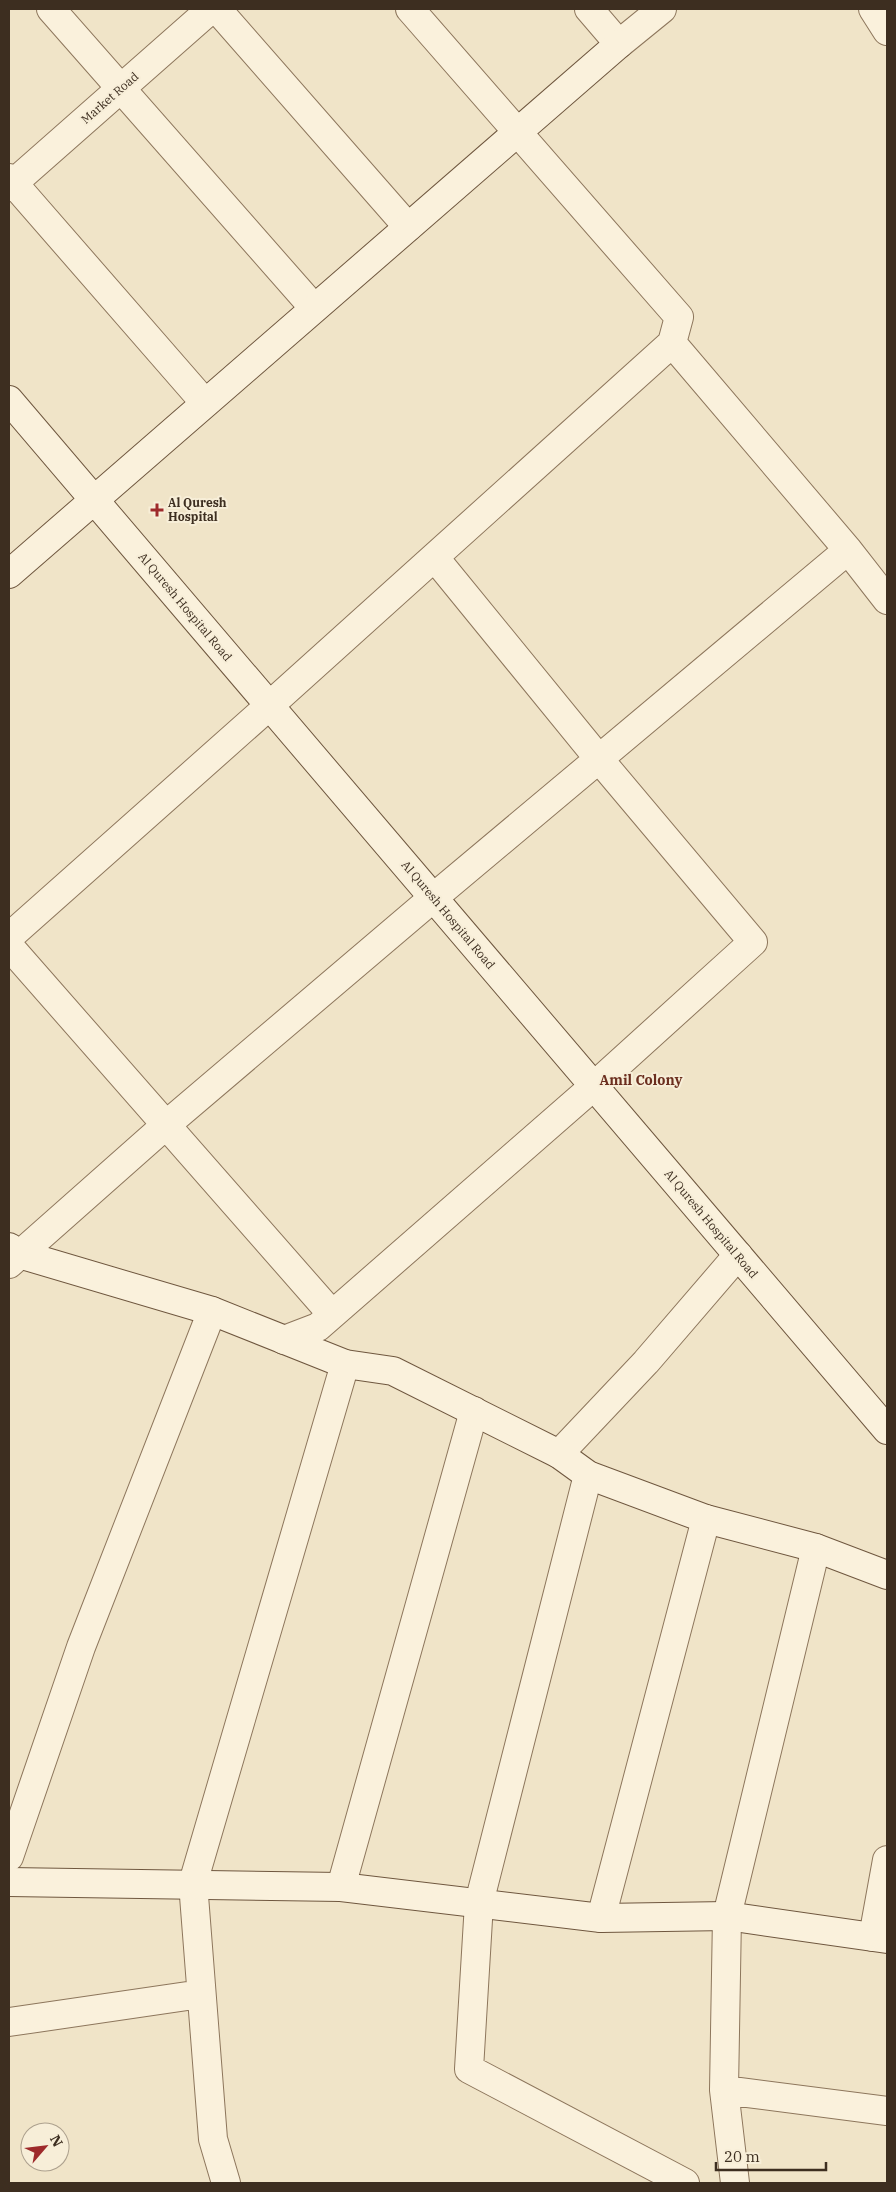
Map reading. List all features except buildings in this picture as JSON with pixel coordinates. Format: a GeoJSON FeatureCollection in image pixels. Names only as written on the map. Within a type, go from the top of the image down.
{"type":"FeatureCollection","features":[{"type":"Feature","properties":{"kind":"street"},"geometry":{"type":"LineString","coordinates":[[51,9],[314,308]]}},
{"type":"Feature","properties":{"kind":"street","name":"Market Road"},"geometry":{"type":"LineString","coordinates":[[10,182],[211,9]]}},
{"type":"Feature","properties":{"kind":"street"},"geometry":{"type":"LineString","coordinates":[[217,9],[408,227]]}},
{"type":"Feature","properties":{"kind":"street"},"geometry":{"type":"LineString","coordinates":[[9,937],[435,558],[672,343],[679,317],[410,9]]}},
{"type":"Feature","properties":{"kind":"street"},"geometry":{"type":"LineString","coordinates":[[589,9],[619,44]]}},
{"type":"Feature","properties":{"kind":"street"},"geometry":{"type":"LineString","coordinates":[[9,574],[204,403],[619,44],[662,9]]}},
{"type":"Feature","properties":{"kind":"street"},"geometry":{"type":"LineString","coordinates":[[873,9],[887,31]]}},
{"type":"Feature","properties":{"kind":"street"},"geometry":{"type":"LineString","coordinates":[[10,182],[204,403]]}},
{"type":"Feature","properties":{"kind":"street"},"geometry":{"type":"LineString","coordinates":[[672,343],[848,550],[887,600]]}},
{"type":"Feature","properties":{"kind":"street","name":"Al Quresh Hospital Road"},"geometry":{"type":"LineString","coordinates":[[9,400],[887,1430]]}},
{"type":"Feature","properties":{"kind":"street"},"geometry":{"type":"LineString","coordinates":[[12,1255],[433,898],[848,550]]}},
{"type":"Feature","properties":{"kind":"street"},"geometry":{"type":"LineString","coordinates":[[284,1340],[318,1327],[594,1086],[753,942],[599,759],[435,558]]}},
{"type":"Feature","properties":{"kind":"street"},"geometry":{"type":"LineString","coordinates":[[9,946],[332,1313]]}},
{"type":"Feature","properties":{"kind":"street"},"geometry":{"type":"LineString","coordinates":[[12,1255],[212,1311],[345,1364],[393,1371],[559,1454],[588,1476],[706,1519],[816,1548],[887,1575]]}},
{"type":"Feature","properties":{"kind":"street"},"geometry":{"type":"LineString","coordinates":[[559,1454],[646,1362],[738,1256]]}},
{"type":"Feature","properties":{"kind":"street"},"geometry":{"type":"LineString","coordinates":[[9,1857],[81,1647],[212,1311]]}},
{"type":"Feature","properties":{"kind":"street"},"geometry":{"type":"LineString","coordinates":[[226,2183],[213,2139],[200,1994],[193,1884],[345,1364]]}},
{"type":"Feature","properties":{"kind":"street"},"geometry":{"type":"LineString","coordinates":[[341,1887],[474,1411]]}},
{"type":"Feature","properties":{"kind":"street"},"geometry":{"type":"LineString","coordinates":[[588,1476],[479,1902],[469,2069],[685,2183]]}},
{"type":"Feature","properties":{"kind":"street"},"geometry":{"type":"LineString","coordinates":[[601,1918],[706,1519]]}},
{"type":"Feature","properties":{"kind":"street"},"geometry":{"type":"LineString","coordinates":[[735,2183],[724,2090],[727,1916],[816,1548]]}},
{"type":"Feature","properties":{"kind":"street"},"geometry":{"type":"LineString","coordinates":[[9,1882],[341,1887],[601,1918],[727,1916],[880,1938],[887,1860]]}},
{"type":"Feature","properties":{"kind":"street"},"geometry":{"type":"LineString","coordinates":[[9,2022],[200,1994]]}},
{"type":"Feature","properties":{"kind":"street"},"geometry":{"type":"LineString","coordinates":[[724,2090],[887,2111]]}},
{"type":"Feature","properties":{"kind":"place","name":"Al Quresh Hospital"},"geometry":{"type":"Point","coordinates":[157,510]}},
{"type":"Feature","properties":{"kind":"district","name":"Amil Colony"},"geometry":{"type":"Point","coordinates":[641,1080]}}]}
